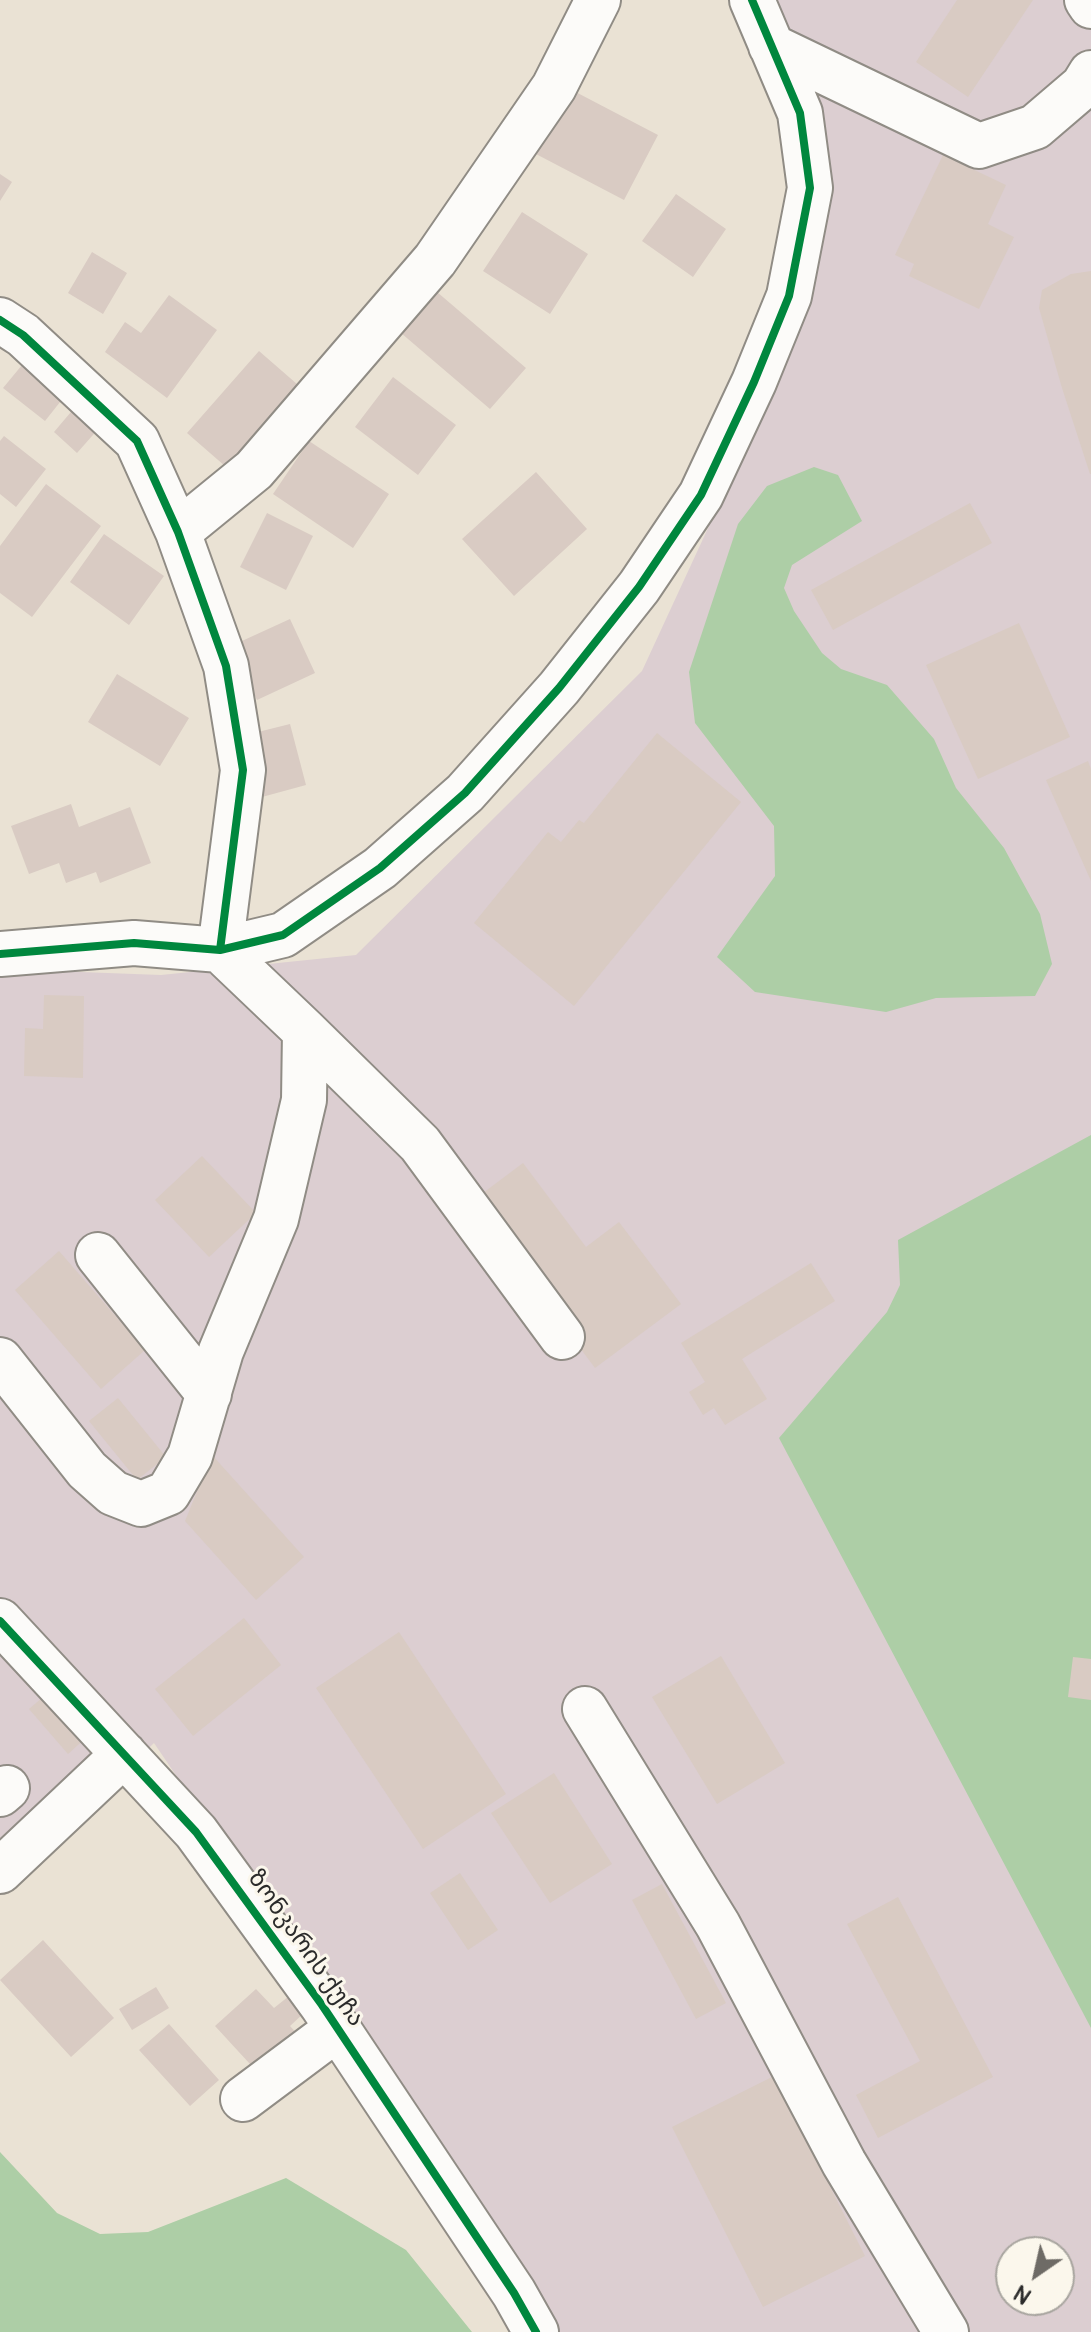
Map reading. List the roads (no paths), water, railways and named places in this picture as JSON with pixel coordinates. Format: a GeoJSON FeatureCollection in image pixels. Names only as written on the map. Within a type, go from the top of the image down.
{"type":"FeatureCollection","features":[{"type":"Feature","properties":{"kind":"street"},"geometry":{"type":"LineString","coordinates":[[178,532],[254,470],[435,260],[554,87],[598,0]]}},
{"type":"Feature","properties":{"kind":"street"},"geometry":{"type":"LineString","coordinates":[[0,954],[134,943],[220,950],[283,935],[380,868],[465,793],[559,688],[639,587],[701,495],[754,382],[789,296],[810,188],[800,113],[752,0]]}},
{"type":"Feature","properties":{"kind":"street"},"geometry":{"type":"LineString","coordinates":[[1087,0],[1091,6]]}},
{"type":"Feature","properties":{"kind":"street"},"geometry":{"type":"LineString","coordinates":[[771,46],[979,146],[1035,127],[1083,86],[1091,73]]}},
{"type":"Feature","properties":{"kind":"street"},"geometry":{"type":"LineString","coordinates":[[0,320],[23,335],[137,441],[178,532],[226,666],[243,770],[220,950]]}},
{"type":"Feature","properties":{"kind":"street"},"geometry":{"type":"LineString","coordinates":[[220,950],[420,1144],[562,1337]]}},
{"type":"Feature","properties":{"kind":"street"},"geometry":{"type":"LineString","coordinates":[[0,1360],[87,1470],[113,1493],[141,1504],[168,1493],[190,1456],[221,1351],[276,1219],[304,1100],[305,1031]]}},
{"type":"Feature","properties":{"kind":"street"},"geometry":{"type":"LineString","coordinates":[[98,1255],[209,1394]]}},
{"type":"Feature","properties":{"kind":"street","name":"ზონკარის ქუჩა"},"geometry":{"type":"LineString","coordinates":[[0,1621],[196,1832],[338,2028],[514,2293],[536,2332]]}},
{"type":"Feature","properties":{"kind":"street"},"geometry":{"type":"LineString","coordinates":[[585,1709],[718,1925],[844,2163],[946,2332]]}},
{"type":"Feature","properties":{"kind":"street"},"geometry":{"type":"LineString","coordinates":[[0,1871],[124,1754]]}},
{"type":"Feature","properties":{"kind":"street"},"geometry":{"type":"LineString","coordinates":[[243,2099],[338,2028]]}}]}
